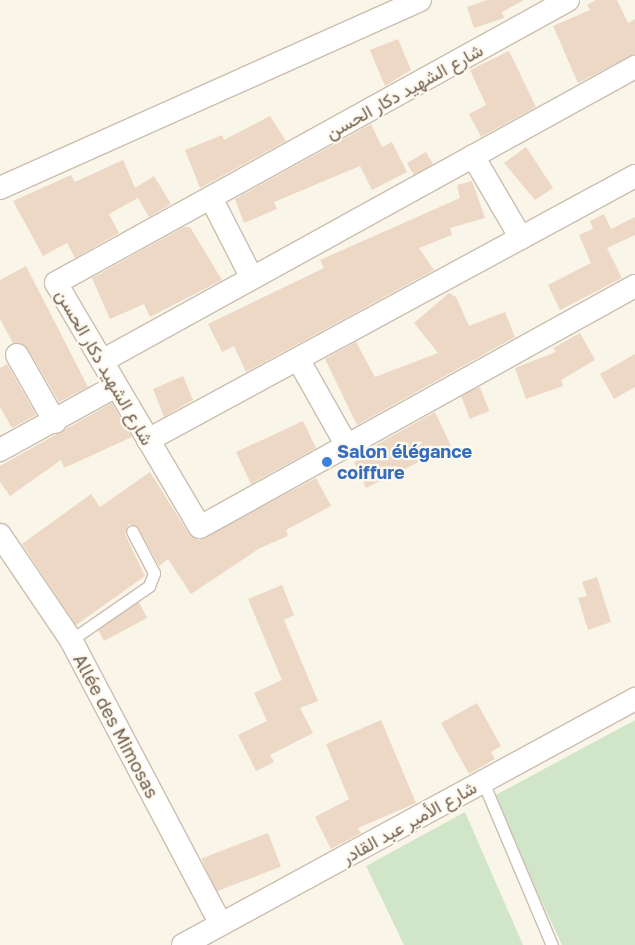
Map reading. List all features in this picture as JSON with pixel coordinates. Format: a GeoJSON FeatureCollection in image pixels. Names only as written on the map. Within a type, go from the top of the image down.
{"type":"FeatureCollection","features":[{"type":"Feature","properties":{"kind":"street"},"geometry":{"type":"LineString","coordinates":[[0,188],[420,0]]}},
{"type":"Feature","properties":{"kind":"street","name":"شارع الشهيد دكار الحسن"},"geometry":{"type":"LineString","coordinates":[[568,0],[56,283],[200,527],[635,286]]}},
{"type":"Feature","properties":{"kind":"street"},"geometry":{"type":"LineString","coordinates":[[102,361],[635,67]]}},
{"type":"Feature","properties":{"kind":"street"},"geometry":{"type":"LineString","coordinates":[[472,156],[521,238]]}},
{"type":"Feature","properties":{"kind":"street"},"geometry":{"type":"LineString","coordinates":[[148,440],[635,176]]}},
{"type":"Feature","properties":{"kind":"street"},"geometry":{"type":"LineString","coordinates":[[211,198],[252,278]]}},
{"type":"Feature","properties":{"kind":"street"},"geometry":{"type":"LineString","coordinates":[[17,355],[54,422]]}},
{"type":"Feature","properties":{"kind":"street"},"geometry":{"type":"LineString","coordinates":[[298,359],[347,446]]}},
{"type":"Feature","properties":{"kind":"street"},"geometry":{"type":"LineString","coordinates":[[0,450],[54,422],[116,386]]}},
{"type":"Feature","properties":{"kind":"street","name":"Allée des Mimosas"},"geometry":{"type":"LineString","coordinates":[[0,535],[71,640],[221,924]]}},
{"type":"Feature","properties":{"kind":"street","name":"شارع الأمير عبد القادر"},"geometry":{"type":"LineString","coordinates":[[183,945],[635,699]]}},
{"type":"Feature","properties":{"kind":"lane"},"geometry":{"type":"LineString","coordinates":[[71,640],[149,586],[154,573],[132,531]]}},
{"type":"Feature","properties":{"kind":"lane"},"geometry":{"type":"LineString","coordinates":[[484,782],[552,945]]}},
{"type":"Feature","properties":{"kind":"green space"},"geometry":{"type":"Polygon","coordinates":[[[635,720],[635,945],[562,945],[492,797],[635,720]]]}},
{"type":"Feature","properties":{"kind":"green space"},"geometry":{"type":"Polygon","coordinates":[[[465,812],[523,945],[404,945],[366,866],[465,812]]]}},
{"type":"Feature","properties":{"kind":"building"},"geometry":{"type":"Polygon","coordinates":[[[487,0],[524,0],[502,12],[504,18],[474,28],[467,7],[487,0]]]}},
{"type":"Feature","properties":{"kind":"building"},"geometry":{"type":"Polygon","coordinates":[[[596,0],[617,0],[628,23],[635,19],[635,54],[578,83],[553,26],[590,10],[587,5],[596,0]]]}},
{"type":"Feature","properties":{"kind":"building"},"geometry":{"type":"Polygon","coordinates":[[[398,39],[411,70],[385,86],[370,50],[398,39]]]}},
{"type":"Feature","properties":{"kind":"building"},"geometry":{"type":"Polygon","coordinates":[[[509,51],[536,107],[481,137],[469,114],[486,105],[470,70],[509,51]]]}},
{"type":"Feature","properties":{"kind":"building"},"geometry":{"type":"Polygon","coordinates":[[[270,116],[286,141],[200,188],[185,150],[222,135],[224,140],[270,116]]]}},
{"type":"Feature","properties":{"kind":"building"},"geometry":{"type":"Polygon","coordinates":[[[371,124],[382,147],[392,142],[407,172],[372,190],[360,166],[274,202],[277,209],[244,223],[235,199],[371,124]]]}},
{"type":"Feature","properties":{"kind":"building"},"geometry":{"type":"Polygon","coordinates":[[[526,147],[553,188],[535,200],[504,163],[526,147]]]}},
{"type":"Feature","properties":{"kind":"building"},"geometry":{"type":"Polygon","coordinates":[[[426,152],[433,164],[414,175],[407,163],[426,152]]]}},
{"type":"Feature","properties":{"kind":"building"},"geometry":{"type":"Polygon","coordinates":[[[123,160],[135,188],[154,176],[171,204],[149,217],[138,198],[109,214],[119,233],[75,258],[67,243],[43,256],[13,201],[71,175],[75,182],[123,160]]]}},
{"type":"Feature","properties":{"kind":"building"},"geometry":{"type":"Polygon","coordinates":[[[472,181],[485,218],[450,228],[452,235],[419,248],[434,270],[246,372],[234,346],[222,352],[208,324],[324,268],[320,260],[460,198],[457,185],[472,181]]]}},
{"type":"Feature","properties":{"kind":"building"},"geometry":{"type":"Polygon","coordinates":[[[604,214],[611,229],[635,217],[635,235],[607,248],[622,278],[560,310],[548,285],[591,263],[579,235],[593,229],[590,221],[604,214]]]}},
{"type":"Feature","properties":{"kind":"building"},"geometry":{"type":"Polygon","coordinates":[[[184,227],[190,227],[222,280],[150,317],[144,304],[110,319],[92,278],[184,227]]]}},
{"type":"Feature","properties":{"kind":"building"},"geometry":{"type":"Polygon","coordinates":[[[26,266],[88,387],[59,402],[28,349],[13,343],[0,319],[0,280],[26,266]]]}},
{"type":"Feature","properties":{"kind":"building"},"geometry":{"type":"Polygon","coordinates":[[[449,293],[456,297],[469,326],[505,312],[515,337],[357,425],[325,359],[356,342],[375,377],[438,353],[414,323],[449,293]]]}},
{"type":"Feature","properties":{"kind":"building"},"geometry":{"type":"Polygon","coordinates":[[[580,333],[595,360],[561,380],[563,386],[526,399],[515,368],[556,352],[553,348],[580,333]]]}},
{"type":"Feature","properties":{"kind":"building"},"geometry":{"type":"Polygon","coordinates":[[[635,354],[635,387],[614,399],[600,374],[635,354]]]}},
{"type":"Feature","properties":{"kind":"building"},"geometry":{"type":"Polygon","coordinates":[[[7,364],[36,415],[12,428],[0,407],[0,368],[7,364]]]}},
{"type":"Feature","properties":{"kind":"building"},"geometry":{"type":"Polygon","coordinates":[[[183,376],[193,400],[164,417],[153,389],[183,376]]]}},
{"type":"Feature","properties":{"kind":"building"},"geometry":{"type":"Polygon","coordinates":[[[480,387],[489,411],[470,419],[460,395],[480,387]]]}},
{"type":"Feature","properties":{"kind":"building"},"geometry":{"type":"Polygon","coordinates":[[[112,403],[132,437],[64,468],[61,460],[10,496],[0,482],[0,466],[112,403]]]}},
{"type":"Feature","properties":{"kind":"building"},"geometry":{"type":"Polygon","coordinates":[[[435,412],[451,446],[366,488],[354,462],[360,459],[358,455],[435,412]]]}},
{"type":"Feature","properties":{"kind":"building"},"geometry":{"type":"Polygon","coordinates":[[[303,421],[316,448],[251,484],[236,452],[303,421]]]}},
{"type":"Feature","properties":{"kind":"building"},"geometry":{"type":"Polygon","coordinates":[[[150,472],[189,534],[199,540],[316,478],[331,506],[286,530],[288,536],[260,548],[191,594],[168,559],[159,566],[138,527],[129,524],[125,534],[145,576],[76,625],[22,544],[91,494],[100,507],[150,472]]]}},
{"type":"Feature","properties":{"kind":"building"},"geometry":{"type":"Polygon","coordinates":[[[597,577],[611,622],[588,630],[578,598],[587,596],[582,582],[597,577]]]}},
{"type":"Feature","properties":{"kind":"building"},"geometry":{"type":"Polygon","coordinates":[[[282,585],[294,615],[284,620],[318,701],[300,708],[313,733],[270,755],[274,762],[256,771],[238,735],[267,721],[254,693],[282,680],[248,599],[282,585]]]}},
{"type":"Feature","properties":{"kind":"building"},"geometry":{"type":"Polygon","coordinates":[[[139,602],[147,618],[104,641],[98,630],[139,602]]]}},
{"type":"Feature","properties":{"kind":"building"},"geometry":{"type":"Polygon","coordinates":[[[477,703],[501,746],[491,752],[495,759],[469,774],[441,723],[477,703]]]}},
{"type":"Feature","properties":{"kind":"building"},"geometry":{"type":"Polygon","coordinates":[[[381,720],[416,803],[358,828],[361,833],[331,849],[315,817],[349,799],[326,744],[381,720]]]}},
{"type":"Feature","properties":{"kind":"building"},"geometry":{"type":"Polygon","coordinates":[[[268,833],[281,867],[215,892],[202,858],[268,833]]]}},
{"type":"Feature","properties":{"kind":"place","name":"Salon élégance coiffure"},"geometry":{"type":"Point","coordinates":[327,462]}}]}
